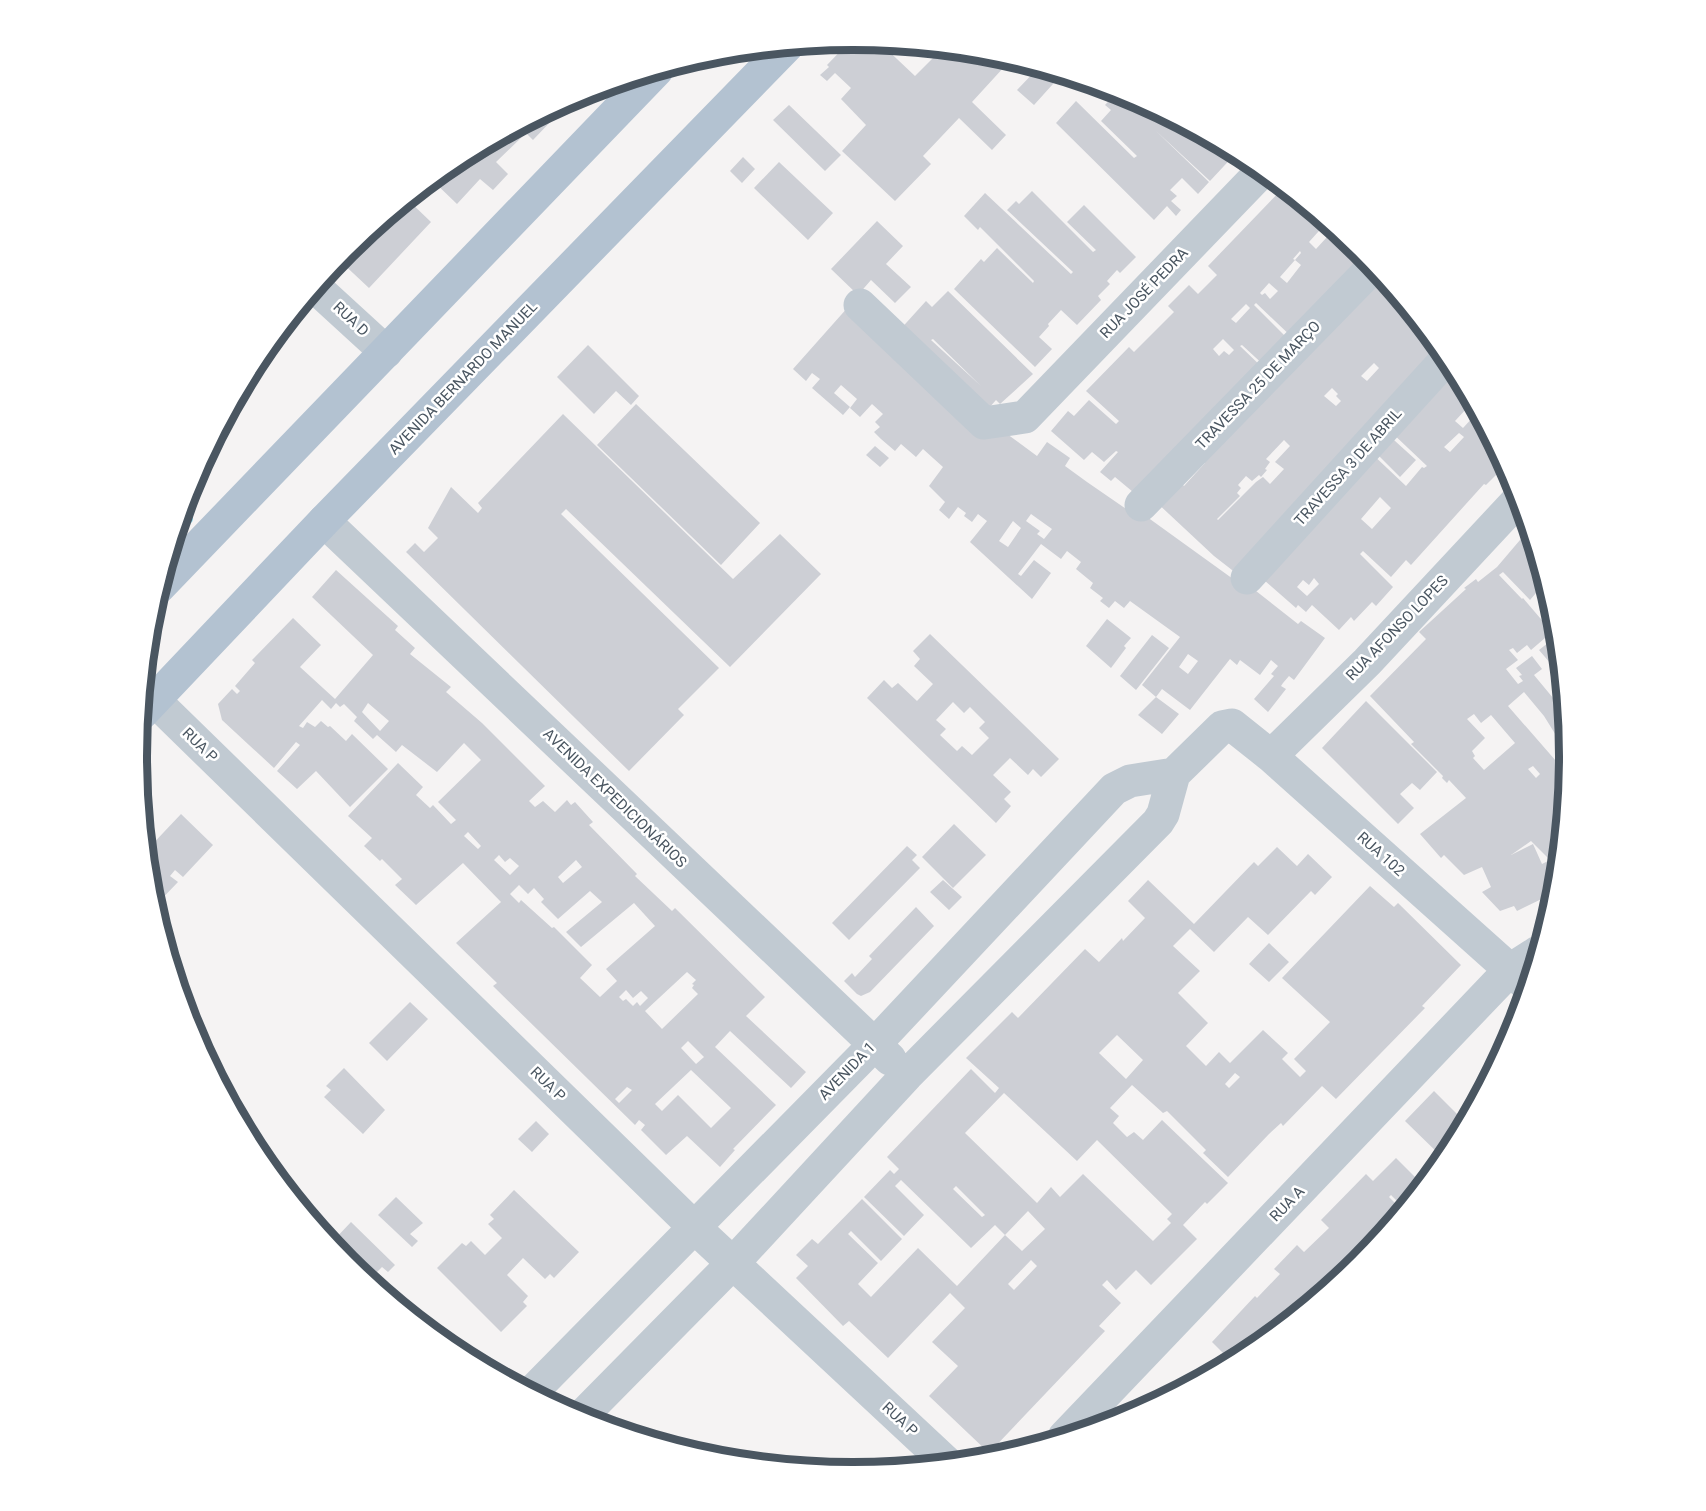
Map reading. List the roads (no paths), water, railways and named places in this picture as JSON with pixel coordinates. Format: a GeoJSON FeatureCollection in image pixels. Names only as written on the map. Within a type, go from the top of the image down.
{"type":"FeatureCollection","features":[{"type":"Feature","properties":{"kind":"main road","name":"AVENIDA BERNARDO MANUEL"},"geometry":{"type":"LineString","coordinates":[[149,704],[324,521],[779,54]]}},
{"type":"Feature","properties":{"kind":"main road"},"geometry":{"type":"LineString","coordinates":[[171,575],[646,81]]}},
{"type":"Feature","properties":{"kind":"street","name":"RUA JOSÉ PEDRA"},"geometry":{"type":"LineString","coordinates":[[861,305],[984,423],[1025,417],[1257,176]]}},
{"type":"Feature","properties":{"kind":"street","name":"TRAVESSA 25 DE MARÇO"},"geometry":{"type":"LineString","coordinates":[[1141,505],[1368,273]]}},
{"type":"Feature","properties":{"kind":"street","name":"RUA D"},"geometry":{"type":"LineString","coordinates":[[320,292],[386,352]]}},
{"type":"Feature","properties":{"kind":"street","name":"TRAVESSA 3 DE ABRIL"},"geometry":{"type":"LineString","coordinates":[[1247,578],[1441,365]]}},
{"type":"Feature","properties":{"kind":"street","name":"RUA AFONSO LOPES"},"geometry":{"type":"LineString","coordinates":[[1271,756],[1367,662],[1513,506]]}},
{"type":"Feature","properties":{"kind":"street","name":"AVENIDA EXPEDICIONÁRIOS"},"geometry":{"type":"LineString","coordinates":[[324,521],[907,1075]]}},
{"type":"Feature","properties":{"kind":"street","name":"RUA P"},"geometry":{"type":"LineString","coordinates":[[149,709],[694,1227],[939,1456]]}},
{"type":"Feature","properties":{"kind":"street","name":"RUA 102"},"geometry":{"type":"LineString","coordinates":[[1174,774],[1222,727],[1232,725],[1271,756],[1519,978]]}},
{"type":"Feature","properties":{"kind":"street","name":"AVENIDA 1"},"geometry":{"type":"LineString","coordinates":[[537,1387],[874,1045],[1114,789],[1130,782],[1174,774]]}},
{"type":"Feature","properties":{"kind":"street"},"geometry":{"type":"LineString","coordinates":[[588,1410],[733,1263],[907,1075],[1158,822],[1163,814],[1174,774]]}},
{"type":"Feature","properties":{"kind":"street","name":"RUA A"},"geometry":{"type":"LineString","coordinates":[[1076,1425],[1519,978]]}}]}
